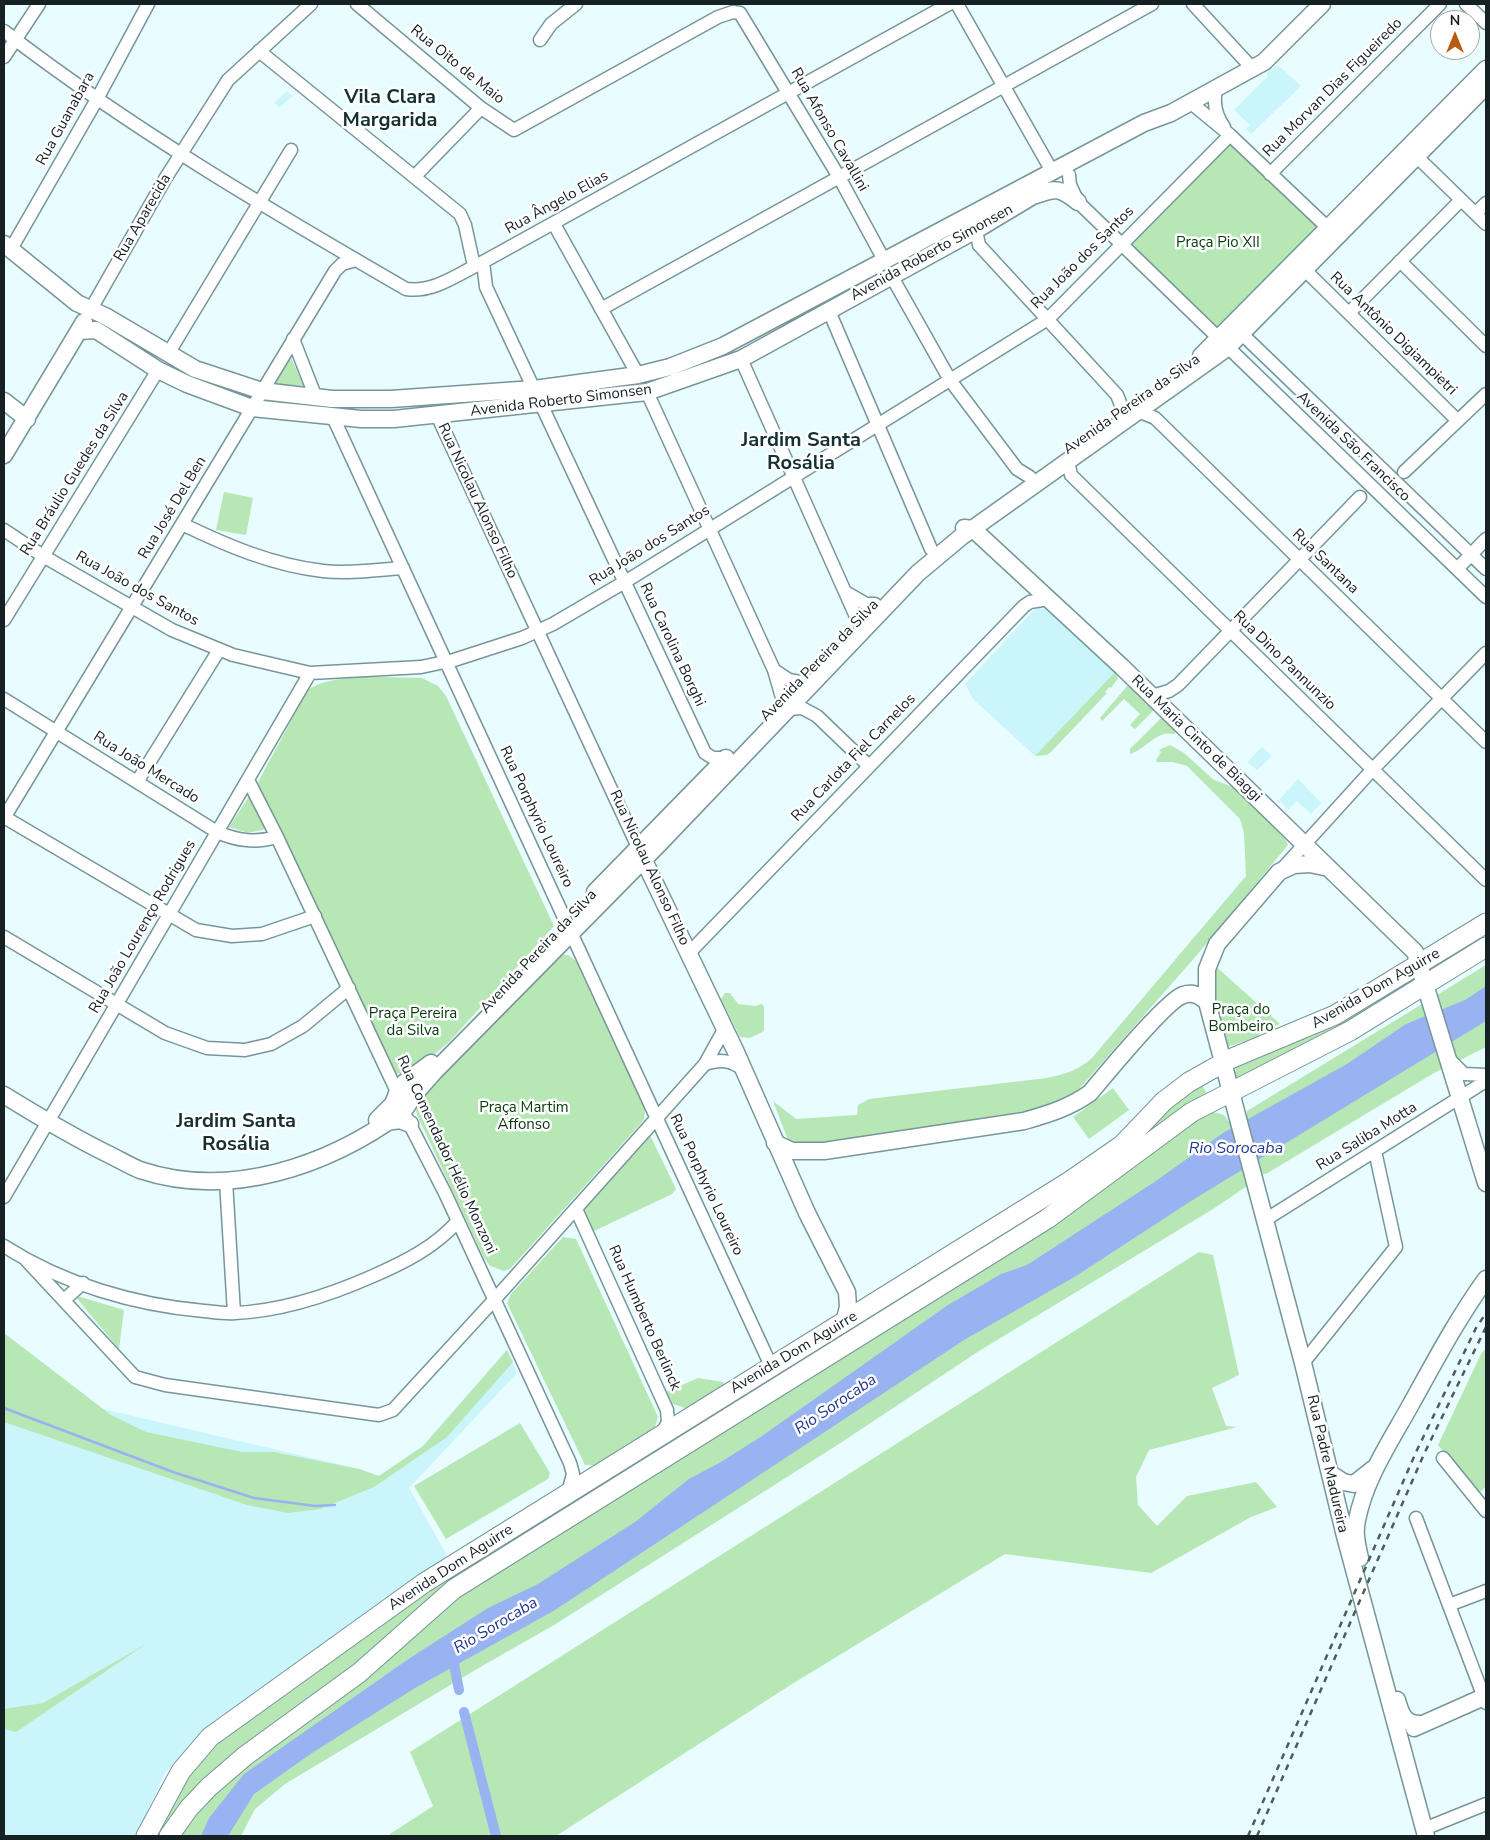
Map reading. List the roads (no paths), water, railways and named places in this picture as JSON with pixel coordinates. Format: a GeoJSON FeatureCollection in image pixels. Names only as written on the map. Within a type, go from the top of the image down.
{"type":"FeatureCollection","features":[{"type":"Feature","properties":{"kind":"highway","name":"Avenida Dom Aguirre"},"geometry":{"type":"LineString","coordinates":[[146,1836],[180,1771],[210,1737],[424,1583],[662,1433],[751,1378],[772,1368],[1070,1181],[1122,1145],[1164,1101],[1189,1082],[1222,1063],[1335,1015],[1420,965],[1486,923]]}},
{"type":"Feature","properties":{"kind":"highway","name":"Avenida Dom Aguirre"},"geometry":{"type":"LineString","coordinates":[[168,1836],[189,1808],[209,1786],[245,1756],[359,1673],[454,1589],[1047,1219],[1192,1112],[1232,1097],[1428,990],[1486,947]]}},
{"type":"Feature","properties":{"kind":"highway"},"geometry":{"type":"LineString","coordinates":[[706,1432],[772,1380],[774,1374],[772,1368]]}},
{"type":"Feature","properties":{"kind":"main road","name":"Avenida Roberto Simonsen"},"geometry":{"type":"LineString","coordinates":[[1061,174],[1138,127],[1171,113],[1264,62],[1322,4]]}},
{"type":"Feature","properties":{"kind":"main road","name":"Avenida Pereira da Silva"},"geometry":{"type":"LineString","coordinates":[[1413,152],[1486,69]]}},
{"type":"Feature","properties":{"kind":"main road","name":"Avenida Pereira da Silva"},"geometry":{"type":"LineString","coordinates":[[1222,344],[1413,152],[1486,86]]}},
{"type":"Feature","properties":{"kind":"main road","name":"Avenida Roberto Simonsen"},"geometry":{"type":"LineString","coordinates":[[7,247],[77,303],[91,309],[195,369],[262,391],[316,398],[391,399],[534,389],[638,375],[670,366],[723,346],[884,260],[1001,201],[1149,131],[1171,113]]}},
{"type":"Feature","properties":{"kind":"main road"},"geometry":{"type":"LineString","coordinates":[[1033,196],[1061,174]]}},
{"type":"Feature","properties":{"kind":"main road"},"geometry":{"type":"LineString","coordinates":[[1033,196],[1056,189],[1062,190],[1078,202]]}},
{"type":"Feature","properties":{"kind":"main road","name":"Avenida Roberto Simonsen"},"geometry":{"type":"LineString","coordinates":[[79,330],[96,330],[158,370],[187,384],[252,408],[332,417],[361,419],[437,416],[648,392],[741,359],[892,277],[1033,196]]}},
{"type":"Feature","properties":{"kind":"main road"},"geometry":{"type":"LineString","coordinates":[[976,230],[981,218],[1001,201]]}},
{"type":"Feature","properties":{"kind":"main road","name":"Avenida Pereira da Silva"},"geometry":{"type":"LineString","coordinates":[[4,1095],[48,1122],[140,1170],[181,1180],[226,1181],[285,1171],[320,1158],[386,1122],[407,1118],[434,1071],[641,853],[802,688],[918,573],[966,528],[1030,477],[1130,410],[1222,344],[1242,334],[1306,271],[1330,236]]}},
{"type":"Feature","properties":{"kind":"main road","name":"Rua Aparecida"},"geometry":{"type":"LineString","coordinates":[[4,455],[91,309]]}},
{"type":"Feature","properties":{"kind":"main road"},"geometry":{"type":"LineString","coordinates":[[4,401],[27,419]]}},
{"type":"Feature","properties":{"kind":"main road","name":"Avenida Pereira da Silva"},"geometry":{"type":"LineString","coordinates":[[802,688],[858,621],[931,549],[1068,460],[1130,410]]}},
{"type":"Feature","properties":{"kind":"main road","name":"Rua Maria Cinto de Biaggi"},"geometry":{"type":"LineString","coordinates":[[966,528],[1049,599],[1152,696],[1415,952],[1486,1183]]}},
{"type":"Feature","properties":{"kind":"main road","name":"Avenida Pereira da Silva"},"geometry":{"type":"LineString","coordinates":[[355,1140],[393,1104],[398,1091],[404,1083],[455,1043],[569,928],[629,873],[641,853],[726,758],[786,705]]}},
{"type":"Feature","properties":{"kind":"main road","name":"Rua Nicolau Alonso Filho"},"geometry":{"type":"LineString","coordinates":[[641,853],[725,1028],[775,1143],[847,1292],[848,1307],[844,1323]]}},
{"type":"Feature","properties":{"kind":"main road"},"geometry":{"type":"LineString","coordinates":[[1232,1097],[1207,1002],[1207,969],[1217,944],[1280,872],[1294,865],[1310,864],[1329,868]]}},
{"type":"Feature","properties":{"kind":"main road"},"geometry":{"type":"LineString","coordinates":[[629,873],[644,874],[652,878]]}},
{"type":"Feature","properties":{"kind":"main road"},"geometry":{"type":"LineString","coordinates":[[775,1143],[792,1151],[824,1152],[1024,1121],[1055,1112],[1073,1105],[1090,1093],[1172,1001],[1191,993],[1207,1002]]}},
{"type":"Feature","properties":{"kind":"main road","name":"Rua Padre Madureira"},"geometry":{"type":"LineString","coordinates":[[1232,1097],[1303,1363],[1331,1474],[1344,1536],[1425,1833]]}},
{"type":"Feature","properties":{"kind":"main road"},"geometry":{"type":"LineString","coordinates":[[1331,1474],[1343,1482],[1354,1484],[1376,1466],[1465,1308],[1486,1279]]}},
{"type":"Feature","properties":{"kind":"main road"},"geometry":{"type":"LineString","coordinates":[[1442,1348],[1472,1316],[1486,1295]]}},
{"type":"Feature","properties":{"kind":"main road","name":"Rua Padre Madureira"},"geometry":{"type":"LineString","coordinates":[[1376,1466],[1356,1522],[1356,1542],[1401,1713],[1403,1718],[1413,1724],[1422,1724]]}},
{"type":"Feature","properties":{"kind":"main road"},"geometry":{"type":"LineString","coordinates":[[1400,1745],[1411,1729],[1485,1698]]}},
{"type":"Feature","properties":{"kind":"street"},"geometry":{"type":"LineString","coordinates":[[4,57],[14,39],[40,4]]}},
{"type":"Feature","properties":{"kind":"street","name":"Rua Guanabara"},"geometry":{"type":"LineString","coordinates":[[7,247],[96,100],[148,4]]}},
{"type":"Feature","properties":{"kind":"street","name":"Rua Aparecida"},"geometry":{"type":"LineString","coordinates":[[91,309],[180,154],[228,80],[311,4]]}},
{"type":"Feature","properties":{"kind":"street","name":"Rua Oito de Maio"},"geometry":{"type":"LineString","coordinates":[[357,4],[482,108],[514,130]]}},
{"type":"Feature","properties":{"kind":"street"},"geometry":{"type":"LineString","coordinates":[[540,40],[551,24],[576,4]]}},
{"type":"Feature","properties":{"kind":"street","name":"Rua Ângelo Elias"},"geometry":{"type":"LineString","coordinates":[[4,31],[96,100],[180,154],[356,260],[406,288],[418,291],[431,288],[554,224],[949,4]]}},
{"type":"Feature","properties":{"kind":"street"},"geometry":{"type":"LineString","coordinates":[[957,4],[1004,86],[1070,185],[1078,202],[1222,344]]}},
{"type":"Feature","properties":{"kind":"street"},"geometry":{"type":"LineString","coordinates":[[601,309],[1152,4]]}},
{"type":"Feature","properties":{"kind":"street"},"geometry":{"type":"LineString","coordinates":[[1193,4],[1252,68]]}},
{"type":"Feature","properties":{"kind":"street","name":"Rua Morvan Dias Figueiredo"},"geometry":{"type":"LineString","coordinates":[[1270,174],[1440,4]]}},
{"type":"Feature","properties":{"kind":"street"},"geometry":{"type":"LineString","coordinates":[[1466,4],[1486,23]]}},
{"type":"Feature","properties":{"kind":"street","name":"Rua Afonso Cavallini"},"geometry":{"type":"LineString","coordinates":[[514,130],[718,17],[733,12],[744,17],[838,177],[884,260]]}},
{"type":"Feature","properties":{"kind":"street"},"geometry":{"type":"LineString","coordinates":[[259,51],[415,176],[463,220],[475,266]]}},
{"type":"Feature","properties":{"kind":"street"},"geometry":{"type":"LineString","coordinates":[[1216,88],[1214,104],[1217,116],[1230,135]]}},
{"type":"Feature","properties":{"kind":"street"},"geometry":{"type":"LineString","coordinates":[[1190,102],[1230,135],[1330,236]]}},
{"type":"Feature","properties":{"kind":"street"},"geometry":{"type":"LineString","coordinates":[[415,176],[482,108]]}},
{"type":"Feature","properties":{"kind":"street","name":"Rua João dos Santos"},"geometry":{"type":"LineString","coordinates":[[4,530],[44,556],[172,630],[219,650],[310,673],[421,667],[446,663],[554,624],[625,582],[709,528],[1048,319],[1230,135]]}},
{"type":"Feature","properties":{"kind":"street"},"geometry":{"type":"LineString","coordinates":[[168,354],[291,150]]}},
{"type":"Feature","properties":{"kind":"street"},"geometry":{"type":"LineString","coordinates":[[1413,152],[1486,224]]}},
{"type":"Feature","properties":{"kind":"street"},"geometry":{"type":"LineString","coordinates":[[1349,313],[1461,200]]}},
{"type":"Feature","properties":{"kind":"street"},"geometry":{"type":"LineString","coordinates":[[1476,213],[1486,203]]}},
{"type":"Feature","properties":{"kind":"street"},"geometry":{"type":"LineString","coordinates":[[554,224],[638,375]]}},
{"type":"Feature","properties":{"kind":"street"},"geometry":{"type":"LineString","coordinates":[[976,230],[976,239],[979,245],[1130,410]]}},
{"type":"Feature","properties":{"kind":"street"},"geometry":{"type":"LineString","coordinates":[[331,245],[337,256],[338,266],[346,261],[356,260]]}},
{"type":"Feature","properties":{"kind":"street"},"geometry":{"type":"LineString","coordinates":[[1400,261],[1486,346]]}},
{"type":"Feature","properties":{"kind":"street","name":"Rua José Del Ben"},"geometry":{"type":"LineString","coordinates":[[4,818],[338,266]]}},
{"type":"Feature","properties":{"kind":"street","name":"Rua Carolina Borghi"},"geometry":{"type":"LineString","coordinates":[[475,266],[705,753],[713,758],[726,758]]}},
{"type":"Feature","properties":{"kind":"street","name":"Rua Antônio Digiampietri"},"geometry":{"type":"LineString","coordinates":[[1306,271],[1458,421]]}},
{"type":"Feature","properties":{"kind":"street"},"geometry":{"type":"LineString","coordinates":[[892,277],[950,380],[1017,469],[1030,477]]}},
{"type":"Feature","properties":{"kind":"street"},"geometry":{"type":"LineString","coordinates":[[829,311],[931,549]]}},
{"type":"Feature","properties":{"kind":"street","name":"Avenida São Francisco"},"geometry":{"type":"LineString","coordinates":[[1242,334],[1486,569]]}},
{"type":"Feature","properties":{"kind":"street"},"geometry":{"type":"LineString","coordinates":[[293,339],[316,398]]}},
{"type":"Feature","properties":{"kind":"street","name":"Avenida São Francisco"},"geometry":{"type":"LineString","coordinates":[[1222,344],[1486,598]]}},
{"type":"Feature","properties":{"kind":"street"},"geometry":{"type":"LineString","coordinates":[[741,359],[858,621]]}},
{"type":"Feature","properties":{"kind":"street","name":"Rua Bráulio Guedes da Silva"},"geometry":{"type":"LineString","coordinates":[[4,620],[158,370]]}},
{"type":"Feature","properties":{"kind":"street"},"geometry":{"type":"LineString","coordinates":[[648,392],[774,670],[786,705],[802,708],[817,716],[869,766]]}},
{"type":"Feature","properties":{"kind":"street"},"geometry":{"type":"LineString","coordinates":[[1399,487],[1404,472],[1486,394]]}},
{"type":"Feature","properties":{"kind":"street","name":"Rua Santana"},"geometry":{"type":"LineString","coordinates":[[1130,410],[1156,418],[1486,742]]}},
{"type":"Feature","properties":{"kind":"street","name":"Rua Nicolau Alonso Filho"},"geometry":{"type":"LineString","coordinates":[[437,416],[641,853]]}},
{"type":"Feature","properties":{"kind":"street","name":"Rua Porphyrio Loureiro"},"geometry":{"type":"LineString","coordinates":[[332,417],[772,1368]]}},
{"type":"Feature","properties":{"kind":"street","name":"Rua Dino Pannunzio"},"geometry":{"type":"LineString","coordinates":[[1068,460],[1068,468],[1071,475],[1486,880]]}},
{"type":"Feature","properties":{"kind":"street"},"geometry":{"type":"LineString","coordinates":[[1388,476],[1404,472]]}},
{"type":"Feature","properties":{"kind":"street"},"geometry":{"type":"LineString","coordinates":[[1360,497],[1365,481]]}},
{"type":"Feature","properties":{"kind":"street"},"geometry":{"type":"LineString","coordinates":[[1152,696],[1169,691],[1178,685],[1231,633],[1298,559],[1360,497],[1375,491]]}},
{"type":"Feature","properties":{"kind":"street"},"geometry":{"type":"LineString","coordinates":[[182,524],[239,551],[279,563],[324,571],[357,572],[402,568]]}},
{"type":"Feature","properties":{"kind":"street"},"geometry":{"type":"LineString","coordinates":[[1457,569],[1486,539]]}},
{"type":"Feature","properties":{"kind":"street"},"geometry":{"type":"LineString","coordinates":[[845,591],[866,604],[875,604]]}},
{"type":"Feature","properties":{"kind":"street","name":"Rua Carlota Fiel Carnelos"},"geometry":{"type":"LineString","coordinates":[[689,953],[1024,606],[1030,602],[1049,599]]}},
{"type":"Feature","properties":{"kind":"street"},"geometry":{"type":"LineString","coordinates":[[137,782],[219,650]]}},
{"type":"Feature","properties":{"kind":"street"},"geometry":{"type":"LineString","coordinates":[[1280,872],[1372,770],[1486,653]]}},
{"type":"Feature","properties":{"kind":"street"},"geometry":{"type":"LineString","coordinates":[[774,670],[802,688],[817,716]]}},
{"type":"Feature","properties":{"kind":"street","name":"Rua João Lourenço Rodrigues"},"geometry":{"type":"LineString","coordinates":[[4,1197],[310,673]]}},
{"type":"Feature","properties":{"kind":"street"},"geometry":{"type":"LineString","coordinates":[[1169,713],[1178,685]]}},
{"type":"Feature","properties":{"kind":"street","name":"Rua João Mercado"},"geometry":{"type":"LineString","coordinates":[[4,699],[217,832],[231,838],[249,841],[277,837]]}},
{"type":"Feature","properties":{"kind":"street","name":"Rua Comendador Hélio Monzoni"},"geometry":{"type":"LineString","coordinates":[[248,780],[398,1091],[407,1118],[496,1299],[570,1463],[573,1474],[571,1490],[568,1494]]}},
{"type":"Feature","properties":{"kind":"street"},"geometry":{"type":"LineString","coordinates":[[4,818],[168,916],[196,930],[232,936],[262,934],[315,916]]}},
{"type":"Feature","properties":{"kind":"street"},"geometry":{"type":"LineString","coordinates":[[4,937],[116,1006],[165,1033],[207,1048],[245,1050],[271,1044],[303,1026],[349,988]]}},
{"type":"Feature","properties":{"kind":"street"},"geometry":{"type":"LineString","coordinates":[[706,1064],[725,1028]]}},
{"type":"Feature","properties":{"kind":"street"},"geometry":{"type":"LineString","coordinates":[[27,1261],[135,1377],[165,1385],[379,1415],[393,1410],[554,1235],[656,1117],[706,1064],[724,1052],[735,1050]]}},
{"type":"Feature","properties":{"kind":"street"},"geometry":{"type":"LineString","coordinates":[[1449,1059],[1464,1074],[1486,1075]]}},
{"type":"Feature","properties":{"kind":"street"},"geometry":{"type":"LineString","coordinates":[[706,1064],[724,1060],[732,1062],[744,1070]]}},
{"type":"Feature","properties":{"kind":"street","name":"Rua Saliba Motta"},"geometry":{"type":"LineString","coordinates":[[1265,1220],[1486,1081]]}},
{"type":"Feature","properties":{"kind":"street"},"geometry":{"type":"LineString","coordinates":[[1303,1363],[1396,1248],[1375,1151]]}},
{"type":"Feature","properties":{"kind":"street"},"geometry":{"type":"LineString","coordinates":[[226,1181],[234,1313]]}},
{"type":"Feature","properties":{"kind":"street","name":"Rua Humberto Berlinck"},"geometry":{"type":"LineString","coordinates":[[576,1209],[667,1410],[667,1429],[662,1433]]}},
{"type":"Feature","properties":{"kind":"street"},"geometry":{"type":"LineString","coordinates":[[4,1246],[27,1261],[82,1284],[134,1301],[182,1309],[234,1313],[295,1304],[348,1287],[410,1260],[448,1232],[458,1221]]}},
{"type":"Feature","properties":{"kind":"street","name":"Rua Humberto Berlinck"},"geometry":{"type":"LineString","coordinates":[[554,1235],[563,1228],[572,1228],[591,1240]]}},
{"type":"Feature","properties":{"kind":"street"},"geometry":{"type":"LineString","coordinates":[[482,1270],[498,1282],[513,1280]]}},
{"type":"Feature","properties":{"kind":"street"},"geometry":{"type":"LineString","coordinates":[[64,1300],[82,1284]]}},
{"type":"Feature","properties":{"kind":"street","name":"Rua Humberto Berlinck"},"geometry":{"type":"LineString","coordinates":[[667,1410],[683,1416],[690,1416]]}},
{"type":"Feature","properties":{"kind":"street"},"geometry":{"type":"LineString","coordinates":[[1443,1458],[1482,1497],[1486,1511]]}},
{"type":"Feature","properties":{"kind":"street"},"geometry":{"type":"LineString","coordinates":[[1416,1518],[1485,1698]]}},
{"type":"Feature","properties":{"kind":"street"},"geometry":{"type":"LineString","coordinates":[[1449,1605],[1486,1591]]}},
{"type":"Feature","properties":{"kind":"street"},"geometry":{"type":"LineString","coordinates":[[1425,1833],[1486,1804]]}},
{"type":"Feature","properties":{"kind":"water","name":"Rio Sorocaba"},"geometry":{"type":"Polygon","coordinates":[[[1486,986],[1486,1021],[1191,1201],[1076,1276],[964,1340],[555,1610],[415,1688],[312,1753],[254,1794],[228,1836],[201,1836],[209,1818],[244,1774],[410,1658],[488,1608],[538,1584],[635,1522],[689,1479],[721,1462],[762,1436],[948,1305],[1001,1274],[1027,1265],[1156,1181],[1223,1133],[1347,1064],[1406,1024],[1465,1000],[1486,986]]]}},
{"type":"Feature","properties":{"kind":"waterway"},"geometry":{"type":"LineString","coordinates":[[4,1408],[173,1472],[254,1498],[315,1506],[335,1505]]}},
{"type":"Feature","properties":{"kind":"waterway"},"geometry":{"type":"LineString","coordinates":[[452,1654],[459,1690]]}},
{"type":"Feature","properties":{"kind":"waterway"},"geometry":{"type":"LineString","coordinates":[[464,1712],[496,1836]]}},
{"type":"Feature","properties":{"kind":"railway"},"geometry":{"type":"LineString","coordinates":[[1248,1836],[1417,1450],[1476,1328],[1486,1313]]}},
{"type":"Feature","properties":{"kind":"railway"},"geometry":{"type":"LineString","coordinates":[[1257,1836],[1424,1454],[1486,1327]]}},
{"type":"Feature","properties":{"kind":"district","name":"Vila Clara Margarida"},"geometry":{"type":"Point","coordinates":[390,110]}},
{"type":"Feature","properties":{"kind":"district","name":"Jardim Santa Rosália"},"geometry":{"type":"Point","coordinates":[801,452]}},
{"type":"Feature","properties":{"kind":"district","name":"Jardim Santa Rosália"},"geometry":{"type":"Point","coordinates":[236,1134]}},
{"type":"Feature","properties":{"kind":"park label","name":"Praça Pio XII"},"geometry":{"type":"Point","coordinates":[1218,243]}},
{"type":"Feature","properties":{"kind":"park label","name":"Praça do Bombeiro"},"geometry":{"type":"Point","coordinates":[1241,1018]}},
{"type":"Feature","properties":{"kind":"park label","name":"Praça Pereira da Silva"},"geometry":{"type":"Point","coordinates":[413,1022]}},
{"type":"Feature","properties":{"kind":"park label","name":"Praça Martim Affonso"},"geometry":{"type":"Point","coordinates":[524,1116]}}]}
